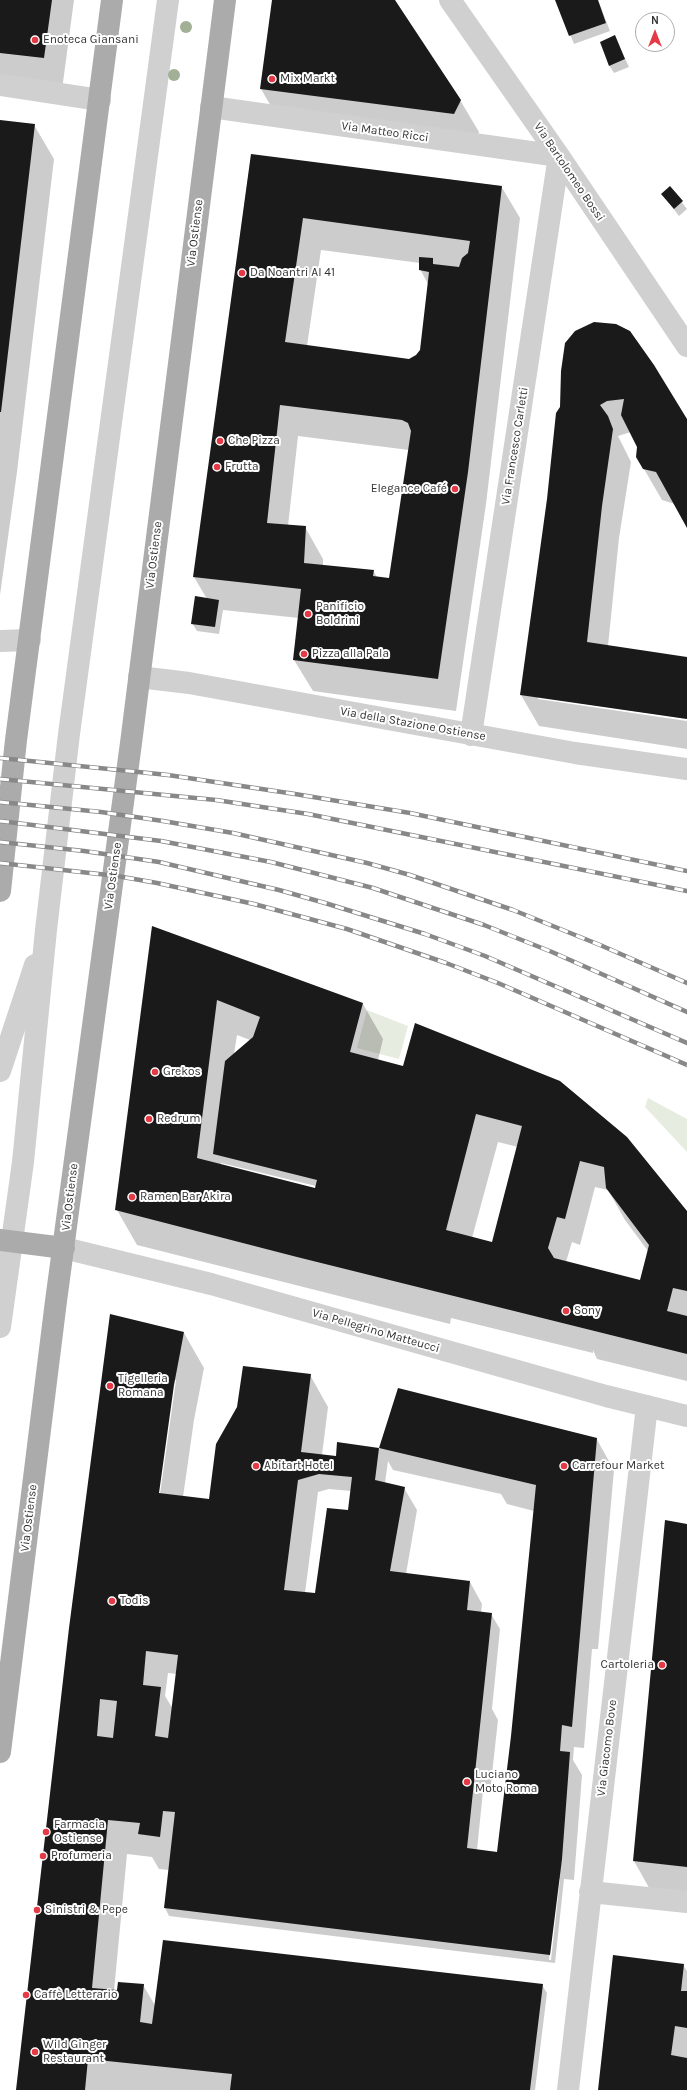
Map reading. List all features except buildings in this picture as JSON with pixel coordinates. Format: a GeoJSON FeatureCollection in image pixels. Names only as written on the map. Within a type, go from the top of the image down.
{"type":"FeatureCollection","features":[{"type":"Feature","properties":{"kind":"main road"},"geometry":{"type":"LineString","coordinates":[[0,891],[16,740],[112,0]]}},
{"type":"Feature","properties":{"kind":"main road","name":"Via Ostiense"},"geometry":{"type":"LineString","coordinates":[[0,1752],[225,0]]}},
{"type":"Feature","properties":{"kind":"main road"},"geometry":{"type":"LineString","coordinates":[[6,1240],[64,1248]]}},
{"type":"Feature","properties":{"kind":"street"},"geometry":{"type":"LineString","coordinates":[[0,1327],[6,1240],[25,1139],[46,930],[69,734],[168,0]]}},
{"type":"Feature","properties":{"kind":"street","name":"Via Bartolomeo Bossi"},"geometry":{"type":"LineString","coordinates":[[450,0],[559,156],[687,346]]}},
{"type":"Feature","properties":{"kind":"street"},"geometry":{"type":"LineString","coordinates":[[0,85],[100,100]]}},
{"type":"Feature","properties":{"kind":"street","name":"Via Matteo Ricci"},"geometry":{"type":"LineString","coordinates":[[211,107],[559,156]]}},
{"type":"Feature","properties":{"kind":"street","name":"Via Francesco Carletti"},"geometry":{"type":"LineString","coordinates":[[471,735],[559,156]]}},
{"type":"Feature","properties":{"kind":"street"},"geometry":{"type":"LineString","coordinates":[[0,641],[30,640]]}},
{"type":"Feature","properties":{"kind":"street","name":"Via della Stazione Ostiense"},"geometry":{"type":"LineString","coordinates":[[139,677],[189,684],[582,754],[687,769]]}},
{"type":"Feature","properties":{"kind":"street"},"geometry":{"type":"LineString","coordinates":[[0,1071],[46,930]]}},
{"type":"Feature","properties":{"kind":"street","name":"Via Pellegrino Matteucci"},"geometry":{"type":"LineString","coordinates":[[64,1248],[211,1284],[687,1416]]}},
{"type":"Feature","properties":{"kind":"street","name":"Via Giacomo Bove"},"geometry":{"type":"LineString","coordinates":[[568,2090],[647,1406]]}},
{"type":"Feature","properties":{"kind":"street"},"geometry":{"type":"LineString","coordinates":[[590,1892],[687,1902]]}},
{"type":"Feature","properties":{"kind":"shaded area"},"geometry":{"type":"Polygon","coordinates":[[[367,1010],[408,1026],[399,1059],[357,1048],[367,1010]]]}},
{"type":"Feature","properties":{"kind":"shaded area"},"geometry":{"type":"Polygon","coordinates":[[[648,1098],[687,1119],[687,1152],[645,1107],[648,1098]]]}},
{"type":"Feature","properties":{"kind":"railway"},"geometry":{"type":"LineString","coordinates":[[0,758],[168,775],[295,794],[410,813],[687,871]]}},
{"type":"Feature","properties":{"kind":"railway"},"geometry":{"type":"LineString","coordinates":[[0,779],[216,800],[308,814],[687,891]]}},
{"type":"Feature","properties":{"kind":"railway"},"geometry":{"type":"LineString","coordinates":[[0,802],[101,812],[163,821],[233,833],[367,863],[410,875],[513,910],[600,945],[687,983]]}},
{"type":"Feature","properties":{"kind":"railway"},"geometry":{"type":"LineString","coordinates":[[0,821],[161,841],[271,862],[373,888],[484,925],[552,952],[687,1012]]}},
{"type":"Feature","properties":{"kind":"railway"},"geometry":{"type":"LineString","coordinates":[[0,842],[84,851],[159,862],[279,890],[325,903],[425,934],[485,956],[687,1043]]}},
{"type":"Feature","properties":{"kind":"railway"},"geometry":{"type":"LineString","coordinates":[[0,863],[117,876],[157,883],[254,904],[347,929],[446,963],[498,983],[687,1065]]}},
{"type":"Feature","properties":{"kind":"place","name":"Enoteca Giansani"},"geometry":{"type":"Point","coordinates":[35,40]}},
{"type":"Feature","properties":{"kind":"place","name":"Mix Markt"},"geometry":{"type":"Point","coordinates":[272,79]}},
{"type":"Feature","properties":{"kind":"place","name":"Da Noantri Al 41"},"geometry":{"type":"Point","coordinates":[242,273]}},
{"type":"Feature","properties":{"kind":"place","name":"Che Pizza"},"geometry":{"type":"Point","coordinates":[220,441]}},
{"type":"Feature","properties":{"kind":"place","name":"Frutta"},"geometry":{"type":"Point","coordinates":[217,467]}},
{"type":"Feature","properties":{"kind":"place","name":"Elegance Café"},"geometry":{"type":"Point","coordinates":[455,489]}},
{"type":"Feature","properties":{"kind":"place","name":"Panificio Boldrini"},"geometry":{"type":"Point","coordinates":[308,614]}},
{"type":"Feature","properties":{"kind":"place","name":"Pizza alla Pala"},"geometry":{"type":"Point","coordinates":[304,654]}},
{"type":"Feature","properties":{"kind":"place","name":"Grekos"},"geometry":{"type":"Point","coordinates":[155,1072]}},
{"type":"Feature","properties":{"kind":"place","name":"Redrum"},"geometry":{"type":"Point","coordinates":[149,1119]}},
{"type":"Feature","properties":{"kind":"place","name":"Ramen Bar Akira"},"geometry":{"type":"Point","coordinates":[132,1197]}},
{"type":"Feature","properties":{"kind":"place","name":"Sony"},"geometry":{"type":"Point","coordinates":[566,1311]}},
{"type":"Feature","properties":{"kind":"place","name":"Tigelleria Romana"},"geometry":{"type":"Point","coordinates":[110,1386]}},
{"type":"Feature","properties":{"kind":"place","name":"Abitart Hotel"},"geometry":{"type":"Point","coordinates":[256,1466]}},
{"type":"Feature","properties":{"kind":"place","name":"Carrefour Market"},"geometry":{"type":"Point","coordinates":[564,1466]}},
{"type":"Feature","properties":{"kind":"place","name":"Todis"},"geometry":{"type":"Point","coordinates":[112,1601]}},
{"type":"Feature","properties":{"kind":"place","name":"Cartoleria"},"geometry":{"type":"Point","coordinates":[662,1665]}},
{"type":"Feature","properties":{"kind":"place","name":"Luciano Moto Roma"},"geometry":{"type":"Point","coordinates":[467,1782]}},
{"type":"Feature","properties":{"kind":"place","name":"Farmacia Ostiense"},"geometry":{"type":"Point","coordinates":[46,1832]}},
{"type":"Feature","properties":{"kind":"place","name":"Profumeria"},"geometry":{"type":"Point","coordinates":[43,1856]}},
{"type":"Feature","properties":{"kind":"place","name":"Sinistri & Pepe"},"geometry":{"type":"Point","coordinates":[37,1910]}},
{"type":"Feature","properties":{"kind":"place","name":"Caffè Letterario"},"geometry":{"type":"Point","coordinates":[26,1995]}},
{"type":"Feature","properties":{"kind":"place","name":"Wild Ginger Restaurant"},"geometry":{"type":"Point","coordinates":[35,2052]}}]}
